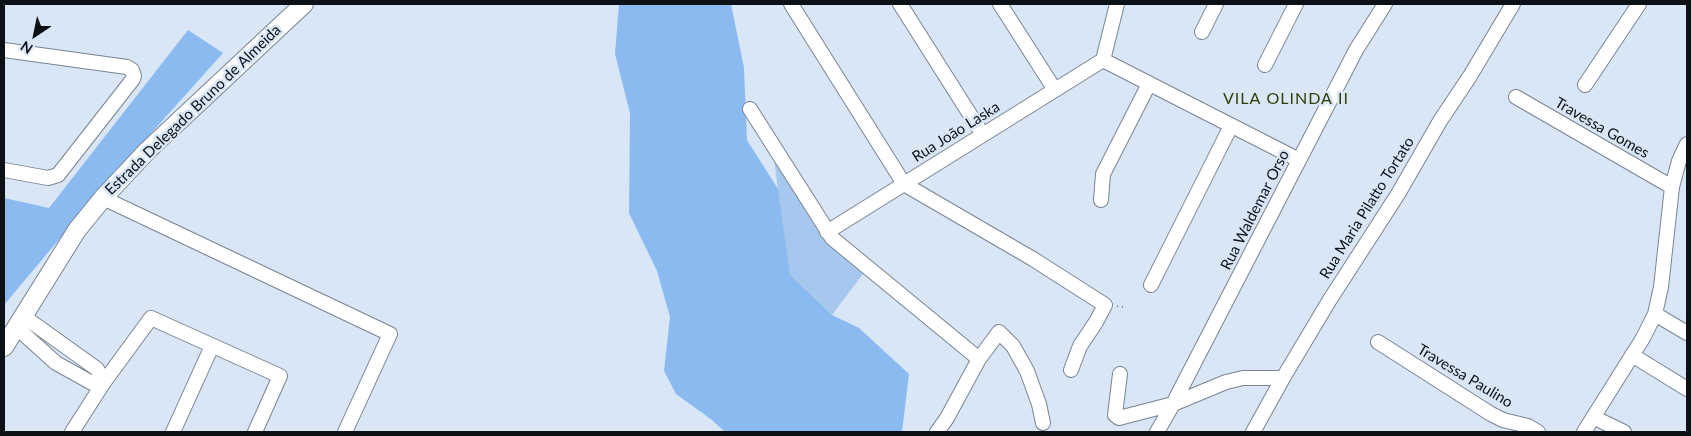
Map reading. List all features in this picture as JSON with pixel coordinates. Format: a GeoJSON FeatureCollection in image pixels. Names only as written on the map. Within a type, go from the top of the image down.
{"type":"FeatureCollection","features":[{"type":"Feature","properties":{"kind":"main road","name":"Estrada Delegado Bruno de Almeida"},"geometry":{"type":"LineString","coordinates":[[4,347],[78,230],[103,198],[148,150],[304,4]]}},
{"type":"Feature","properties":{"kind":"street"},"geometry":{"type":"LineString","coordinates":[[791,4],[904,184],[1033,259],[1105,305],[1080,346],[1071,370]]}},
{"type":"Feature","properties":{"kind":"street"},"geometry":{"type":"LineString","coordinates":[[900,4],[983,135]]}},
{"type":"Feature","properties":{"kind":"street"},"geometry":{"type":"LineString","coordinates":[[1000,4],[1055,90]]}},
{"type":"Feature","properties":{"kind":"street"},"geometry":{"type":"LineString","coordinates":[[1117,4],[1103,60],[1299,160]]}},
{"type":"Feature","properties":{"kind":"street"},"geometry":{"type":"LineString","coordinates":[[1202,32],[1216,4]]}},
{"type":"Feature","properties":{"kind":"street"},"geometry":{"type":"LineString","coordinates":[[1265,65],[1296,4]]}},
{"type":"Feature","properties":{"kind":"street","name":"Rua Waldemar Orso"},"geometry":{"type":"LineString","coordinates":[[1157,432],[1356,50],[1385,4]]}},
{"type":"Feature","properties":{"kind":"street","name":"Rua Maria Pilatto Tortato"},"geometry":{"type":"LineString","coordinates":[[1253,432],[1333,294],[1398,194],[1440,120],[1470,76],[1513,4]]}},
{"type":"Feature","properties":{"kind":"street"},"geometry":{"type":"LineString","coordinates":[[1585,85],[1639,4]]}},
{"type":"Feature","properties":{"kind":"street"},"geometry":{"type":"LineString","coordinates":[[4,50],[127,67],[132,70],[134,76],[58,175],[48,178],[4,170]]}},
{"type":"Feature","properties":{"kind":"street","name":"Rua João Laska"},"geometry":{"type":"LineString","coordinates":[[826,232],[1103,60]]}},
{"type":"Feature","properties":{"kind":"street"},"geometry":{"type":"LineString","coordinates":[[1101,200],[1103,174],[1149,84]]}},
{"type":"Feature","properties":{"kind":"street","name":"Travessa Gomes"},"geometry":{"type":"LineString","coordinates":[[1516,97],[1672,187]]}},
{"type":"Feature","properties":{"kind":"street"},"geometry":{"type":"LineString","coordinates":[[750,109],[826,232],[979,359]]}},
{"type":"Feature","properties":{"kind":"street"},"geometry":{"type":"LineString","coordinates":[[1150,285],[1231,126]]}},
{"type":"Feature","properties":{"kind":"street"},"geometry":{"type":"LineString","coordinates":[[1584,432],[1644,338],[1655,314],[1661,287],[1672,187],[1679,161],[1686,147]]}},
{"type":"Feature","properties":{"kind":"street"},"geometry":{"type":"LineString","coordinates":[[103,198],[390,334],[345,432]]}},
{"type":"Feature","properties":{"kind":"street"},"geometry":{"type":"LineString","coordinates":[[1655,314],[1687,334]]}},
{"type":"Feature","properties":{"kind":"street"},"geometry":{"type":"LineString","coordinates":[[72,432],[104,382],[151,318],[280,376],[255,432]]}},
{"type":"Feature","properties":{"kind":"street"},"geometry":{"type":"LineString","coordinates":[[20,321],[97,369],[104,382]]}},
{"type":"Feature","properties":{"kind":"street"},"geometry":{"type":"LineString","coordinates":[[20,321],[56,363],[92,383],[104,382]]}},
{"type":"Feature","properties":{"kind":"street"},"geometry":{"type":"LineString","coordinates":[[937,432],[947,418],[979,359],[999,332],[1020,356],[1039,404],[1042,423]]}},
{"type":"Feature","properties":{"kind":"street","name":"Travessa Paulino"},"geometry":{"type":"LineString","coordinates":[[1378,342],[1491,414],[1504,420],[1528,426],[1538,432]]}},
{"type":"Feature","properties":{"kind":"street"},"geometry":{"type":"LineString","coordinates":[[173,432],[212,346]]}},
{"type":"Feature","properties":{"kind":"street"},"geometry":{"type":"LineString","coordinates":[[1632,355],[1687,389]]}},
{"type":"Feature","properties":{"kind":"street"},"geometry":{"type":"LineString","coordinates":[[1120,374],[1116,418],[1173,404],[1226,382],[1242,378],[1283,378]]}},
{"type":"Feature","properties":{"kind":"street"},"geometry":{"type":"LineString","coordinates":[[1593,417],[1624,432]]}},
{"type":"Feature","properties":{"kind":"shaded area"},"geometry":{"type":"Polygon","coordinates":[[[619,4],[731,4],[744,68],[747,140],[778,189],[790,275],[832,315],[859,328],[909,374],[902,432],[725,432],[712,420],[676,394],[664,371],[670,317],[657,271],[629,213],[630,113],[615,54],[619,4]]]}},
{"type":"Feature","properties":{"kind":"shaded area"},"geometry":{"type":"Polygon","coordinates":[[[188,30],[223,53],[103,187],[4,305],[4,198],[49,208],[188,30]]]}},
{"type":"Feature","properties":{"kind":"shaded area"},"geometry":{"type":"Polygon","coordinates":[[[774,159],[823,239],[863,274],[832,315],[789,275],[774,159]]]}},
{"type":"Feature","properties":{"kind":"district","name":"VILA OLINDA II"},"geometry":{"type":"Point","coordinates":[1286,99]}}]}
